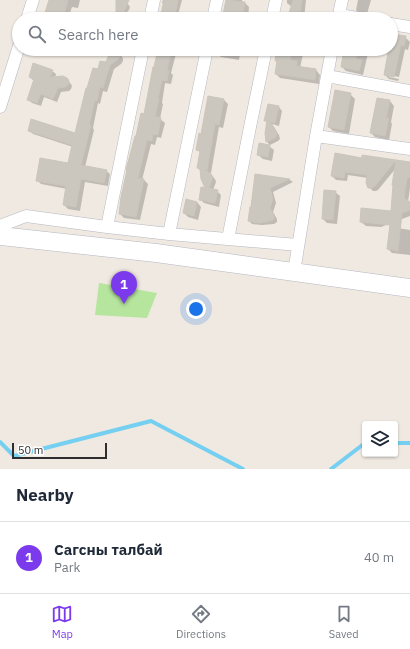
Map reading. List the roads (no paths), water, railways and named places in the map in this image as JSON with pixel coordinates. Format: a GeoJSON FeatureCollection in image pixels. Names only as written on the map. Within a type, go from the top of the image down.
{"type":"FeatureCollection","features":[{"type":"Feature","properties":{"kind":"street"},"geometry":{"type":"LineString","coordinates":[[29,12],[33,0]]}},
{"type":"Feature","properties":{"kind":"street"},"geometry":{"type":"LineString","coordinates":[[151,12],[154,0]]}},
{"type":"Feature","properties":{"kind":"street"},"geometry":{"type":"LineString","coordinates":[[214,12],[217,0]]}},
{"type":"Feature","properties":{"kind":"street"},"geometry":{"type":"LineString","coordinates":[[273,12],[276,0]]}},
{"type":"Feature","properties":{"kind":"street"},"geometry":{"type":"LineString","coordinates":[[340,12],[342,0]]}},
{"type":"Feature","properties":{"kind":"street"},"geometry":{"type":"LineString","coordinates":[[398,25],[410,27]]}},
{"type":"Feature","properties":{"kind":"street"},"geometry":{"type":"LineString","coordinates":[[0,107],[16,56]]}},
{"type":"Feature","properties":{"kind":"street"},"geometry":{"type":"LineString","coordinates":[[107,227],[143,56]]}},
{"type":"Feature","properties":{"kind":"street"},"geometry":{"type":"LineString","coordinates":[[169,234],[206,56]]}},
{"type":"Feature","properties":{"kind":"street"},"geometry":{"type":"LineString","coordinates":[[228,240],[248,132],[264,56]]}},
{"type":"Feature","properties":{"kind":"street"},"geometry":{"type":"LineString","coordinates":[[294,272],[331,56]]}},
{"type":"Feature","properties":{"kind":"street"},"geometry":{"type":"LineString","coordinates":[[327,76],[410,90]]}},
{"type":"Feature","properties":{"kind":"street"},"geometry":{"type":"LineString","coordinates":[[316,136],[410,149]]}},
{"type":"Feature","properties":{"kind":"street"},"geometry":{"type":"LineString","coordinates":[[0,226],[26,216],[169,234],[298,245]]}},
{"type":"Feature","properties":{"kind":"street"},"geometry":{"type":"LineString","coordinates":[[0,236],[156,253],[410,288]]}},
{"type":"Feature","properties":{"kind":"waterway"},"geometry":{"type":"LineString","coordinates":[[0,442],[14,456],[151,421],[243,469]]}},
{"type":"Feature","properties":{"kind":"waterway"},"geometry":{"type":"LineString","coordinates":[[398,443],[410,443]]}},
{"type":"Feature","properties":{"kind":"waterway"},"geometry":{"type":"LineString","coordinates":[[331,469],[362,445]]}},
{"type":"Feature","properties":{"kind":"place","name":"Сагсны талбай"},"geometry":{"type":"Point","coordinates":[124,304]}}]}
